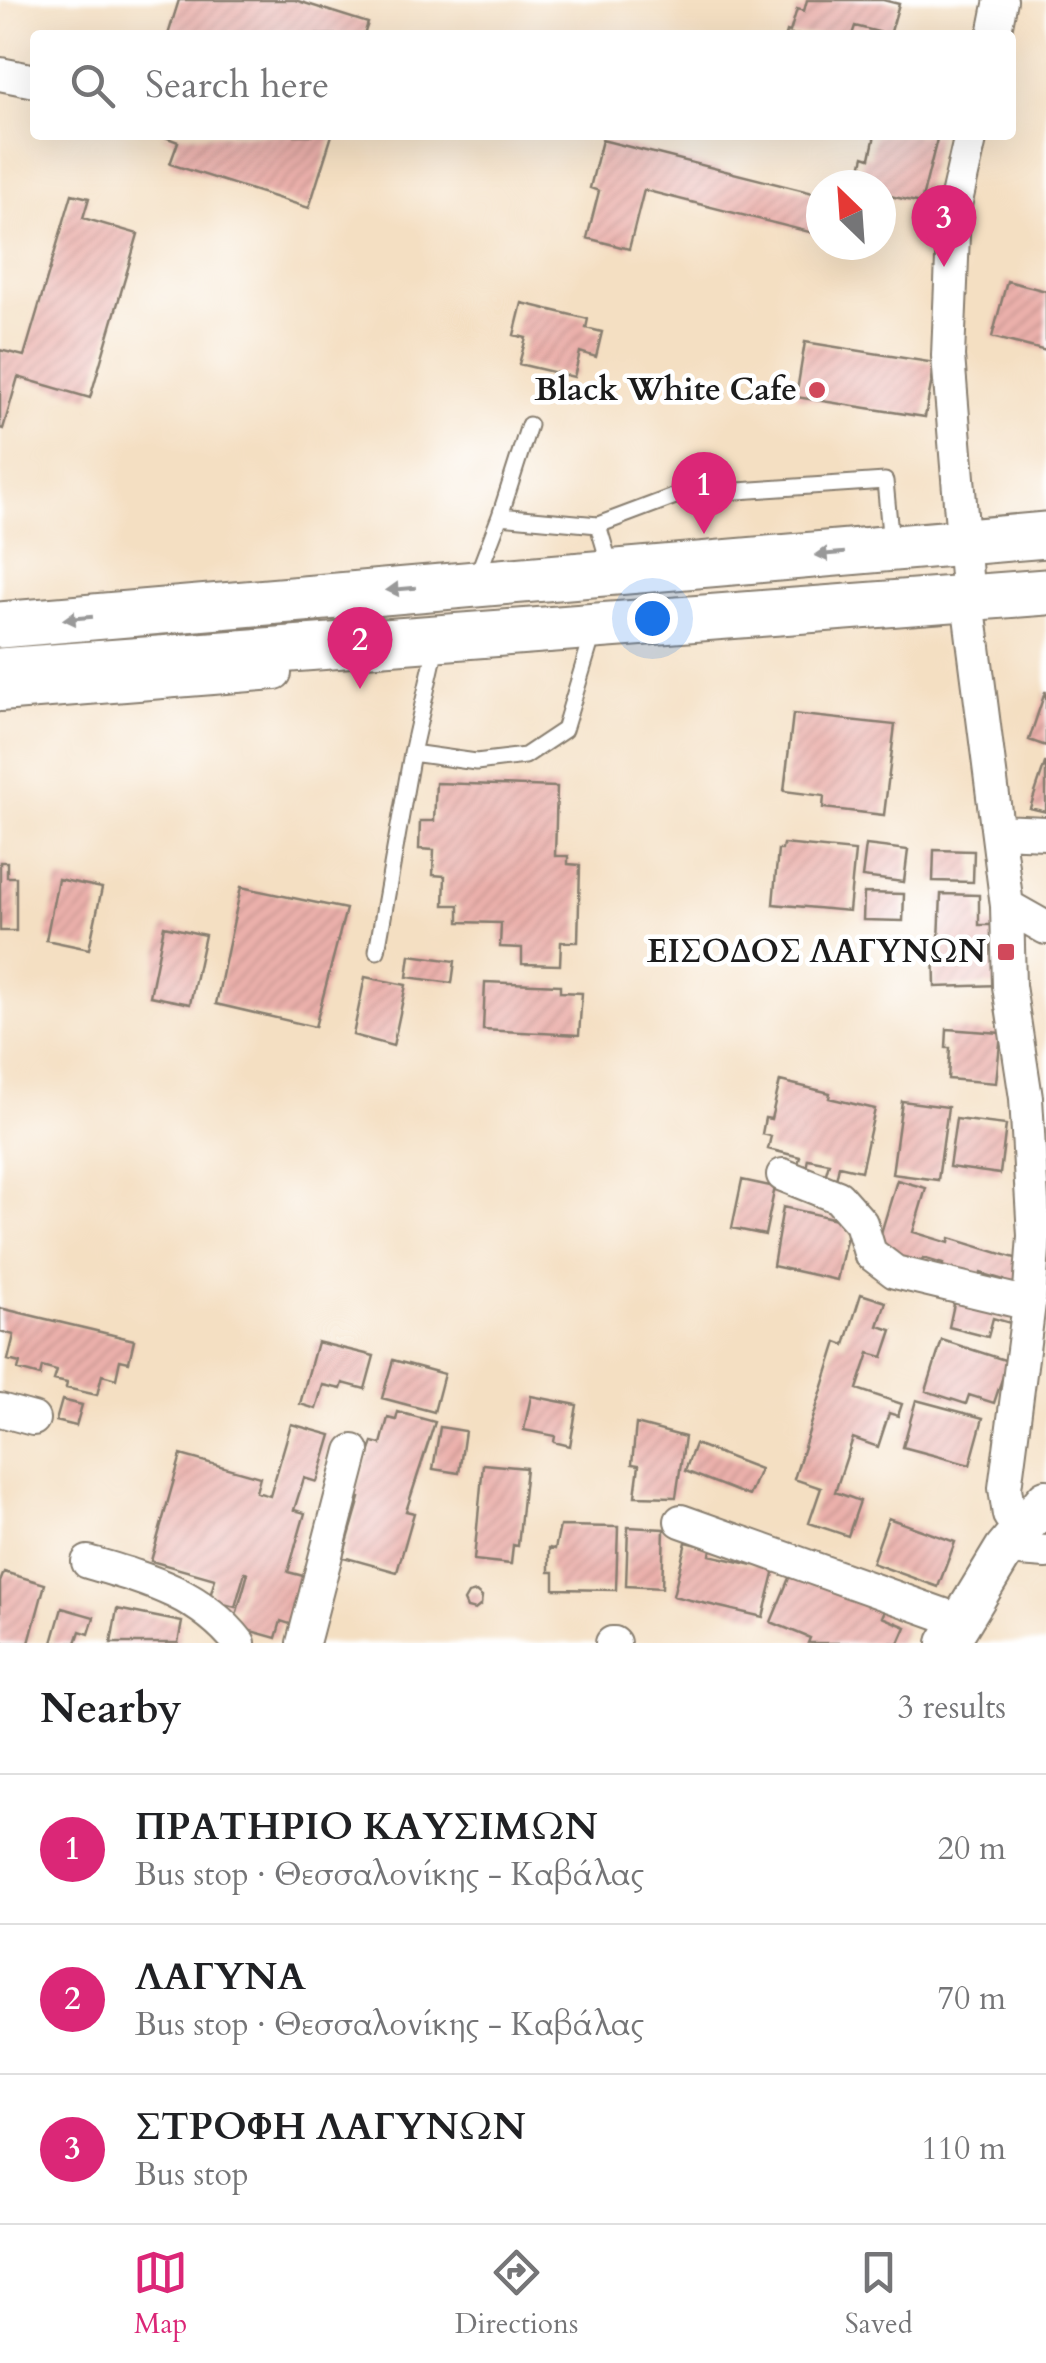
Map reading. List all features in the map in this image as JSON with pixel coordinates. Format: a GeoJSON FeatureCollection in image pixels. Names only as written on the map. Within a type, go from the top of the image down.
{"type":"FeatureCollection","features":[{"type":"Feature","properties":{"kind":"main road"},"geometry":{"type":"LineString","coordinates":[[0,626],[1046,535]]}},
{"type":"Feature","properties":{"kind":"main road"},"geometry":{"type":"LineString","coordinates":[[0,671],[969,608],[1046,592]]}},
{"type":"Feature","properties":{"kind":"street"},"geometry":{"type":"LineString","coordinates":[[995,30],[1002,0]]}},
{"type":"Feature","properties":{"kind":"street"},"geometry":{"type":"LineString","coordinates":[[0,74],[30,80]]}},
{"type":"Feature","properties":{"kind":"street"},"geometry":{"type":"LineString","coordinates":[[682,1521],[954,1632],[1030,1533],[1009,1516],[1005,1488],[1030,1304],[1033,1216],[1026,1098],[1009,986],[1007,906],[962,543],[948,356],[954,210],[970,140]]}},
{"type":"Feature","properties":{"kind":"street"},"geometry":{"type":"LineString","coordinates":[[0,695],[589,646],[969,608]]}},
{"type":"Feature","properties":{"kind":"street"},"geometry":{"type":"LineString","coordinates":[[999,831],[1046,833]]}},
{"type":"Feature","properties":{"kind":"street"},"geometry":{"type":"LineString","coordinates":[[1007,906],[1046,928]]}},
{"type":"Feature","properties":{"kind":"street"},"geometry":{"type":"LineString","coordinates":[[784,1175],[838,1197],[861,1223],[870,1254],[895,1272],[1030,1304]]}},
{"type":"Feature","properties":{"kind":"street"},"geometry":{"type":"LineString","coordinates":[[0,1410],[33,1418]]}},
{"type":"Feature","properties":{"kind":"street"},"geometry":{"type":"LineString","coordinates":[[303,1643],[353,1451]]}},
{"type":"Feature","properties":{"kind":"street"},"geometry":{"type":"LineString","coordinates":[[88,1562],[161,1583],[200,1604],[239,1643]]}},
{"type":"Feature","properties":{"kind":"lane"},"geometry":{"type":"LineString","coordinates":[[474,583],[529,425]]}},
{"type":"Feature","properties":{"kind":"lane"},"geometry":{"type":"LineString","coordinates":[[500,516],[598,525],[678,495],[885,481],[892,548]]}},
{"type":"Feature","properties":{"kind":"lane"},"geometry":{"type":"LineString","coordinates":[[598,525],[612,573]]}},
{"type":"Feature","properties":{"kind":"lane"},"geometry":{"type":"LineString","coordinates":[[412,753],[476,762],[524,756],[564,730],[589,646]]}},
{"type":"Feature","properties":{"kind":"lane"},"geometry":{"type":"LineString","coordinates":[[377,952],[412,753],[433,660]]}},
{"type":"Feature","properties":{"kind":"building"},"geometry":{"type":"Polygon","coordinates":[[[179,0],[295,0],[368,23],[366,30],[170,30],[179,0]]]}},
{"type":"Feature","properties":{"kind":"building"},"geometry":{"type":"Polygon","coordinates":[[[807,0],[883,0],[899,4],[891,30],[855,26],[854,30],[791,30],[797,9],[804,11],[807,0]]]}},
{"type":"Feature","properties":{"kind":"building"},"geometry":{"type":"Polygon","coordinates":[[[173,140],[330,140],[309,208],[170,164],[178,142],[173,140]]]}},
{"type":"Feature","properties":{"kind":"building"},"geometry":{"type":"Polygon","coordinates":[[[602,140],[806,191],[806,231],[644,190],[629,249],[587,238],[599,191],[590,188],[602,140]]]}},
{"type":"Feature","properties":{"kind":"building"},"geometry":{"type":"Polygon","coordinates":[[[874,140],[937,140],[921,203],[896,197],[896,170],[861,170],[864,156],[870,158],[874,140]]]}},
{"type":"Feature","properties":{"kind":"building"},"geometry":{"type":"Polygon","coordinates":[[[72,194],[89,198],[83,218],[138,234],[90,398],[18,377],[3,429],[0,350],[24,356],[72,194]]]}},
{"type":"Feature","properties":{"kind":"building"},"geometry":{"type":"Polygon","coordinates":[[[1007,281],[1046,291],[1046,351],[992,337],[1007,281]]]}},
{"type":"Feature","properties":{"kind":"building"},"geometry":{"type":"Polygon","coordinates":[[[522,303],[588,319],[586,328],[602,332],[596,357],[580,352],[574,377],[519,364],[526,338],[514,335],[522,303]]]}},
{"type":"Feature","properties":{"kind":"building"},"geometry":{"type":"Polygon","coordinates":[[[805,342],[935,363],[925,417],[796,397],[805,342]]]}},
{"type":"Feature","properties":{"kind":"building"},"geometry":{"type":"Polygon","coordinates":[[[1046,692],[1046,746],[1029,740],[1046,692]]]}},
{"type":"Feature","properties":{"kind":"building"},"geometry":{"type":"Polygon","coordinates":[[[793,714],[895,725],[884,815],[823,808],[824,796],[784,791],[793,714]]]}},
{"type":"Feature","properties":{"kind":"building"},"geometry":{"type":"Polygon","coordinates":[[[1046,763],[1046,812],[1030,808],[1046,763]]]}},
{"type":"Feature","properties":{"kind":"building"},"geometry":{"type":"Polygon","coordinates":[[[436,783],[557,787],[555,856],[568,856],[568,864],[580,865],[578,942],[561,942],[560,965],[522,964],[522,948],[500,947],[501,923],[459,922],[459,905],[444,905],[445,876],[433,875],[434,850],[419,849],[420,821],[434,821],[436,783]]]}},
{"type":"Feature","properties":{"kind":"building"},"geometry":{"type":"Polygon","coordinates":[[[783,844],[855,851],[849,911],[773,904],[778,850],[782,850],[783,844]]]}},
{"type":"Feature","properties":{"kind":"building"},"geometry":{"type":"Polygon","coordinates":[[[866,845],[908,850],[904,882],[862,877],[866,845]]]}},
{"type":"Feature","properties":{"kind":"building"},"geometry":{"type":"Polygon","coordinates":[[[934,850],[974,851],[973,882],[933,881],[934,850]]]}},
{"type":"Feature","properties":{"kind":"building"},"geometry":{"type":"Polygon","coordinates":[[[0,862],[7,862],[7,877],[16,877],[16,931],[0,931],[0,862]]]}},
{"type":"Feature","properties":{"kind":"building"},"geometry":{"type":"Polygon","coordinates":[[[58,879],[102,888],[89,949],[46,940],[58,879]]]}},
{"type":"Feature","properties":{"kind":"building"},"geometry":{"type":"Polygon","coordinates":[[[241,887],[346,909],[315,1027],[216,1004],[241,887]]]}},
{"type":"Feature","properties":{"kind":"building"},"geometry":{"type":"Polygon","coordinates":[[[864,893],[904,894],[903,921],[863,920],[864,893]]]}},
{"type":"Feature","properties":{"kind":"building"},"geometry":{"type":"Polygon","coordinates":[[[941,894],[979,895],[979,925],[998,925],[1000,985],[935,987],[934,941],[939,941],[941,894]]]}},
{"type":"Feature","properties":{"kind":"building"},"geometry":{"type":"Polygon","coordinates":[[[164,926],[205,935],[190,1004],[150,996],[164,926]]]}},
{"type":"Feature","properties":{"kind":"building"},"geometry":{"type":"Polygon","coordinates":[[[410,955],[455,961],[452,983],[407,977],[410,955]]]}},
{"type":"Feature","properties":{"kind":"building"},"geometry":{"type":"Polygon","coordinates":[[[365,977],[406,985],[393,1046],[353,1035],[365,977]]]}},
{"type":"Feature","properties":{"kind":"building"},"geometry":{"type":"Polygon","coordinates":[[[485,982],[560,985],[560,992],[582,993],[579,1035],[483,1030],[485,982]]]}},
{"type":"Feature","properties":{"kind":"building"},"geometry":{"type":"Polygon","coordinates":[[[947,1029],[1001,1033],[996,1083],[948,1079],[947,1029]]]}},
{"type":"Feature","properties":{"kind":"building"},"geometry":{"type":"Polygon","coordinates":[[[780,1081],[875,1109],[861,1171],[839,1166],[836,1180],[825,1177],[829,1163],[808,1159],[805,1173],[796,1171],[800,1157],[768,1149],[771,1136],[762,1134],[765,1118],[771,1119],[780,1081]]]}},
{"type":"Feature","properties":{"kind":"building"},"geometry":{"type":"Polygon","coordinates":[[[902,1101],[948,1107],[938,1180],[892,1174],[902,1101]]]}},
{"type":"Feature","properties":{"kind":"building"},"geometry":{"type":"Polygon","coordinates":[[[956,1119],[1006,1125],[1000,1174],[949,1167],[956,1119]]]}},
{"type":"Feature","properties":{"kind":"building"},"geometry":{"type":"Polygon","coordinates":[[[742,1180],[775,1187],[765,1235],[732,1228],[742,1180]]]}},
{"type":"Feature","properties":{"kind":"building"},"geometry":{"type":"Polygon","coordinates":[[[897,1180],[926,1188],[913,1232],[949,1243],[950,1238],[1025,1261],[1016,1291],[1002,1287],[1004,1280],[981,1273],[978,1284],[940,1273],[943,1264],[923,1258],[920,1267],[875,1253],[897,1180]]]}},
{"type":"Feature","properties":{"kind":"building"},"geometry":{"type":"Polygon","coordinates":[[[783,1207],[850,1222],[837,1280],[773,1266],[783,1207]]]}},
{"type":"Feature","properties":{"kind":"building"},"geometry":{"type":"Polygon","coordinates":[[[957,1290],[1015,1304],[1010,1323],[993,1318],[988,1337],[949,1327],[957,1290]]]}},
{"type":"Feature","properties":{"kind":"building"},"geometry":{"type":"Polygon","coordinates":[[[861,1294],[886,1302],[878,1326],[892,1330],[883,1357],[869,1353],[857,1389],[902,1404],[898,1416],[889,1413],[878,1447],[853,1438],[835,1492],[860,1501],[848,1536],[809,1523],[821,1488],[794,1479],[837,1342],[845,1345],[861,1294]]]}},
{"type":"Feature","properties":{"kind":"building"},"geometry":{"type":"Polygon","coordinates":[[[0,1308],[134,1340],[129,1362],[120,1360],[116,1379],[102,1375],[97,1395],[66,1388],[67,1383],[54,1380],[57,1371],[42,1367],[40,1376],[18,1370],[20,1363],[8,1360],[14,1335],[0,1331],[0,1308]]]}},
{"type":"Feature","properties":{"kind":"building"},"geometry":{"type":"Polygon","coordinates":[[[942,1340],[1008,1361],[994,1403],[969,1395],[966,1404],[926,1391],[942,1340]]]}},
{"type":"Feature","properties":{"kind":"building"},"geometry":{"type":"Polygon","coordinates":[[[317,1342],[374,1356],[365,1389],[343,1383],[341,1389],[323,1385],[316,1409],[300,1404],[317,1342]]]}},
{"type":"Feature","properties":{"kind":"building"},"geometry":{"type":"Polygon","coordinates":[[[393,1360],[444,1374],[434,1412],[382,1398],[393,1360]]]}},
{"type":"Feature","properties":{"kind":"building"},"geometry":{"type":"Polygon","coordinates":[[[531,1396],[577,1405],[570,1446],[554,1442],[555,1436],[524,1430],[531,1396]]]}},
{"type":"Feature","properties":{"kind":"building"},"geometry":{"type":"Polygon","coordinates":[[[62,1400],[82,1405],[76,1426],[56,1421],[62,1400]]]}},
{"type":"Feature","properties":{"kind":"building"},"geometry":{"type":"Polygon","coordinates":[[[916,1400],[983,1418],[970,1465],[903,1447],[916,1400]]]}},
{"type":"Feature","properties":{"kind":"building"},"geometry":{"type":"Polygon","coordinates":[[[398,1412],[435,1422],[406,1511],[414,1513],[397,1572],[343,1557],[360,1498],[354,1496],[373,1442],[381,1444],[388,1418],[396,1420],[398,1412]]]}},
{"type":"Feature","properties":{"kind":"building"},"geometry":{"type":"Polygon","coordinates":[[[291,1424],[331,1435],[317,1482],[304,1478],[294,1510],[305,1513],[288,1572],[307,1577],[293,1625],[281,1621],[276,1638],[233,1626],[248,1573],[245,1572],[235,1607],[209,1600],[215,1579],[151,1561],[181,1455],[260,1477],[256,1492],[270,1496],[291,1424]]]}},
{"type":"Feature","properties":{"kind":"building"},"geometry":{"type":"Polygon","coordinates":[[[636,1424],[685,1437],[676,1497],[635,1496],[639,1465],[632,1464],[636,1424]]]}},
{"type":"Feature","properties":{"kind":"building"},"geometry":{"type":"Polygon","coordinates":[[[440,1427],[465,1431],[459,1473],[433,1469],[440,1427]]]}},
{"type":"Feature","properties":{"kind":"building"},"geometry":{"type":"Polygon","coordinates":[[[695,1444],[760,1469],[749,1496],[685,1471],[695,1444]]]}},
{"type":"Feature","properties":{"kind":"building"},"geometry":{"type":"Polygon","coordinates":[[[483,1464],[526,1468],[518,1546],[513,1545],[511,1564],[474,1560],[483,1464]]]}},
{"type":"Feature","properties":{"kind":"building"},"geometry":{"type":"Polygon","coordinates":[[[888,1518],[955,1542],[938,1587],[872,1563],[888,1518]]]}},
{"type":"Feature","properties":{"kind":"building"},"geometry":{"type":"Polygon","coordinates":[[[560,1526],[618,1527],[616,1590],[554,1589],[549,1548],[555,1549],[560,1526]]]}},
{"type":"Feature","properties":{"kind":"building"},"geometry":{"type":"Polygon","coordinates":[[[628,1527],[664,1529],[662,1588],[626,1586],[628,1527]]]}},
{"type":"Feature","properties":{"kind":"building"},"geometry":{"type":"Polygon","coordinates":[[[686,1542],[711,1548],[710,1555],[753,1565],[757,1552],[778,1557],[763,1617],[673,1596],[686,1542]]]}},
{"type":"Feature","properties":{"kind":"building"},"geometry":{"type":"Polygon","coordinates":[[[4,1572],[45,1584],[29,1643],[0,1643],[0,1582],[4,1572]]]}},
{"type":"Feature","properties":{"kind":"building"},"geometry":{"type":"Polygon","coordinates":[[[791,1573],[886,1608],[882,1617],[906,1627],[899,1643],[808,1643],[810,1638],[771,1622],[791,1573]]]}},
{"type":"Feature","properties":{"kind":"building"},"geometry":{"type":"Polygon","coordinates":[[[476,1592],[482,1597],[481,1605],[475,1610],[467,1608],[464,1601],[468,1594],[476,1592]]]}},
{"type":"Feature","properties":{"kind":"building"},"geometry":{"type":"Polygon","coordinates":[[[62,1608],[94,1617],[89,1634],[80,1631],[76,1643],[52,1643],[62,1608]]]}},
{"type":"Feature","properties":{"kind":"building"},"geometry":{"type":"Polygon","coordinates":[[[117,1609],[182,1622],[178,1643],[111,1643],[117,1609]]]}},
{"type":"Feature","properties":{"kind":"place","name":"ΣΤΡΟΦΗ ΛΑΓΥΝΩΝ"},"geometry":{"type":"Point","coordinates":[944,267]}},
{"type":"Feature","properties":{"kind":"place","name":"Black White Cafe"},"geometry":{"type":"Point","coordinates":[817,390]}},
{"type":"Feature","properties":{"kind":"place","name":"ΠΡΑΤΗΡΙΟ ΚΑΥΣΙΜΩΝ"},"geometry":{"type":"Point","coordinates":[704,534]}},
{"type":"Feature","properties":{"kind":"place","name":"ΛΑΓΥΝΑ"},"geometry":{"type":"Point","coordinates":[360,689]}},
{"type":"Feature","properties":{"kind":"place","name":"ΕΙΣΟΔΟΣ ΛΑΓΥΝΩΝ"},"geometry":{"type":"Point","coordinates":[1006,952]}}]}
